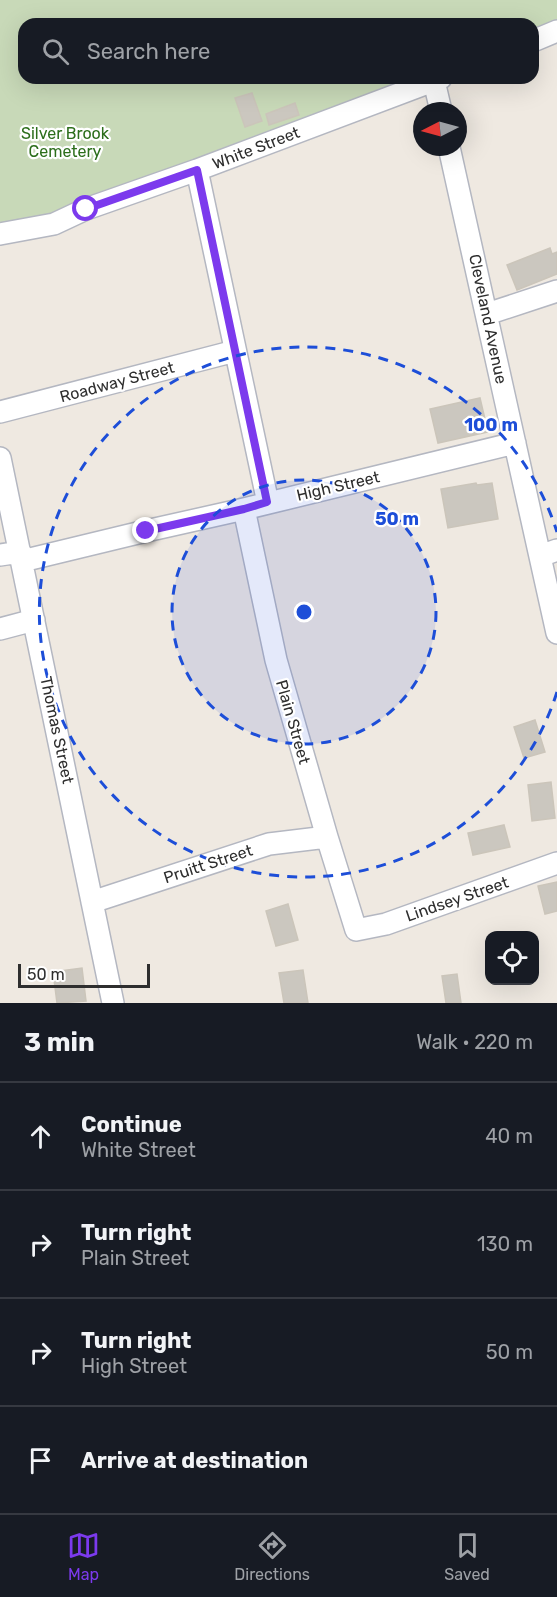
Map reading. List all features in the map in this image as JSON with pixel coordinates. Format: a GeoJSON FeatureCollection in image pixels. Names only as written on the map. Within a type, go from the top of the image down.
{"type":"FeatureCollection","features":[{"type":"Feature","properties":{"kind":"street"},"geometry":{"type":"LineString","coordinates":[[539,38],[557,31]]}},
{"type":"Feature","properties":{"kind":"street","name":"White Street"},"geometry":{"type":"LineString","coordinates":[[0,234],[54,224],[86,209],[197,170],[425,84]]}},
{"type":"Feature","properties":{"kind":"street"},"geometry":{"type":"LineString","coordinates":[[438,84],[440,102]]}},
{"type":"Feature","properties":{"kind":"street","name":"Cleveland Avenue"},"geometry":{"type":"LineString","coordinates":[[451,156],[515,443],[548,553],[557,633]]}},
{"type":"Feature","properties":{"kind":"street"},"geometry":{"type":"LineString","coordinates":[[197,170],[267,502]]}},
{"type":"Feature","properties":{"kind":"street"},"geometry":{"type":"LineString","coordinates":[[487,314],[557,291]]}},
{"type":"Feature","properties":{"kind":"street","name":"Roadway Street"},"geometry":{"type":"LineString","coordinates":[[0,412],[235,351]]}},
{"type":"Feature","properties":{"kind":"street","name":"High Street"},"geometry":{"type":"LineString","coordinates":[[14,556],[146,531],[244,509],[515,443]]}},
{"type":"Feature","properties":{"kind":"street","name":"Thomas Street"},"geometry":{"type":"LineString","coordinates":[[0,458],[14,556],[34,620],[113,1003]]}},
{"type":"Feature","properties":{"kind":"street","name":"Plain Street"},"geometry":{"type":"LineString","coordinates":[[244,509],[276,660],[356,930]]}},
{"type":"Feature","properties":{"kind":"street"},"geometry":{"type":"LineString","coordinates":[[0,629],[34,620]]}},
{"type":"Feature","properties":{"kind":"street","name":"Pruitt Street"},"geometry":{"type":"LineString","coordinates":[[92,902],[269,844],[327,837]]}},
{"type":"Feature","properties":{"kind":"street","name":"Lindsey Street"},"geometry":{"type":"LineString","coordinates":[[356,930],[386,924],[557,863]]}},
{"type":"Feature","properties":{"kind":"green space","name":"Silver Brook Cemetery"},"geometry":{"type":"Polygon","coordinates":[[[0,0],[557,0],[557,23],[539,30],[539,18],[18,18],[18,84],[397,84],[54,215],[0,228],[0,0]]]}},
{"type":"Feature","properties":{"kind":"building"},"geometry":{"type":"Polygon","coordinates":[[[252,93],[262,121],[245,127],[235,98],[252,93]]]}},
{"type":"Feature","properties":{"kind":"building"},"geometry":{"type":"Polygon","coordinates":[[[295,103],[299,115],[269,125],[266,114],[295,103]]]}},
{"type":"Feature","properties":{"kind":"building"},"geometry":{"type":"Polygon","coordinates":[[[550,248],[552,254],[557,252],[557,274],[517,290],[507,265],[550,248]]]}},
{"type":"Feature","properties":{"kind":"building"},"geometry":{"type":"Polygon","coordinates":[[[480,398],[488,432],[438,443],[430,409],[480,398]]]}},
{"type":"Feature","properties":{"kind":"building"},"geometry":{"type":"Polygon","coordinates":[[[476,483],[477,485],[492,483],[498,519],[448,528],[441,489],[476,483]]]}},
{"type":"Feature","properties":{"kind":"building"},"geometry":{"type":"Polygon","coordinates":[[[535,720],[545,752],[524,758],[514,727],[535,720]]]}},
{"type":"Feature","properties":{"kind":"building"},"geometry":{"type":"Polygon","coordinates":[[[551,782],[555,818],[532,821],[528,785],[551,782]]]}},
{"type":"Feature","properties":{"kind":"building"},"geometry":{"type":"Polygon","coordinates":[[[504,825],[510,847],[473,855],[468,833],[504,825]]]}},
{"type":"Feature","properties":{"kind":"building"},"geometry":{"type":"Polygon","coordinates":[[[557,882],[557,911],[545,914],[538,886],[557,882]]]}},
{"type":"Feature","properties":{"kind":"building"},"geometry":{"type":"Polygon","coordinates":[[[288,904],[298,940],[276,946],[266,911],[288,904]]]}},
{"type":"Feature","properties":{"kind":"building"},"geometry":{"type":"Polygon","coordinates":[[[82,968],[86,1001],[57,1003],[53,972],[82,968]]]}},
{"type":"Feature","properties":{"kind":"building"},"geometry":{"type":"Polygon","coordinates":[[[303,970],[308,1003],[284,1003],[279,973],[303,970]]]}},
{"type":"Feature","properties":{"kind":"building"},"geometry":{"type":"Polygon","coordinates":[[[457,974],[461,1003],[446,1003],[442,976],[457,974]]]}},
{"type":"Feature","properties":{"kind":"route"},"geometry":{"type":"LineString","coordinates":[[86,209],[197,170],[267,502],[146,531]]}}]}
